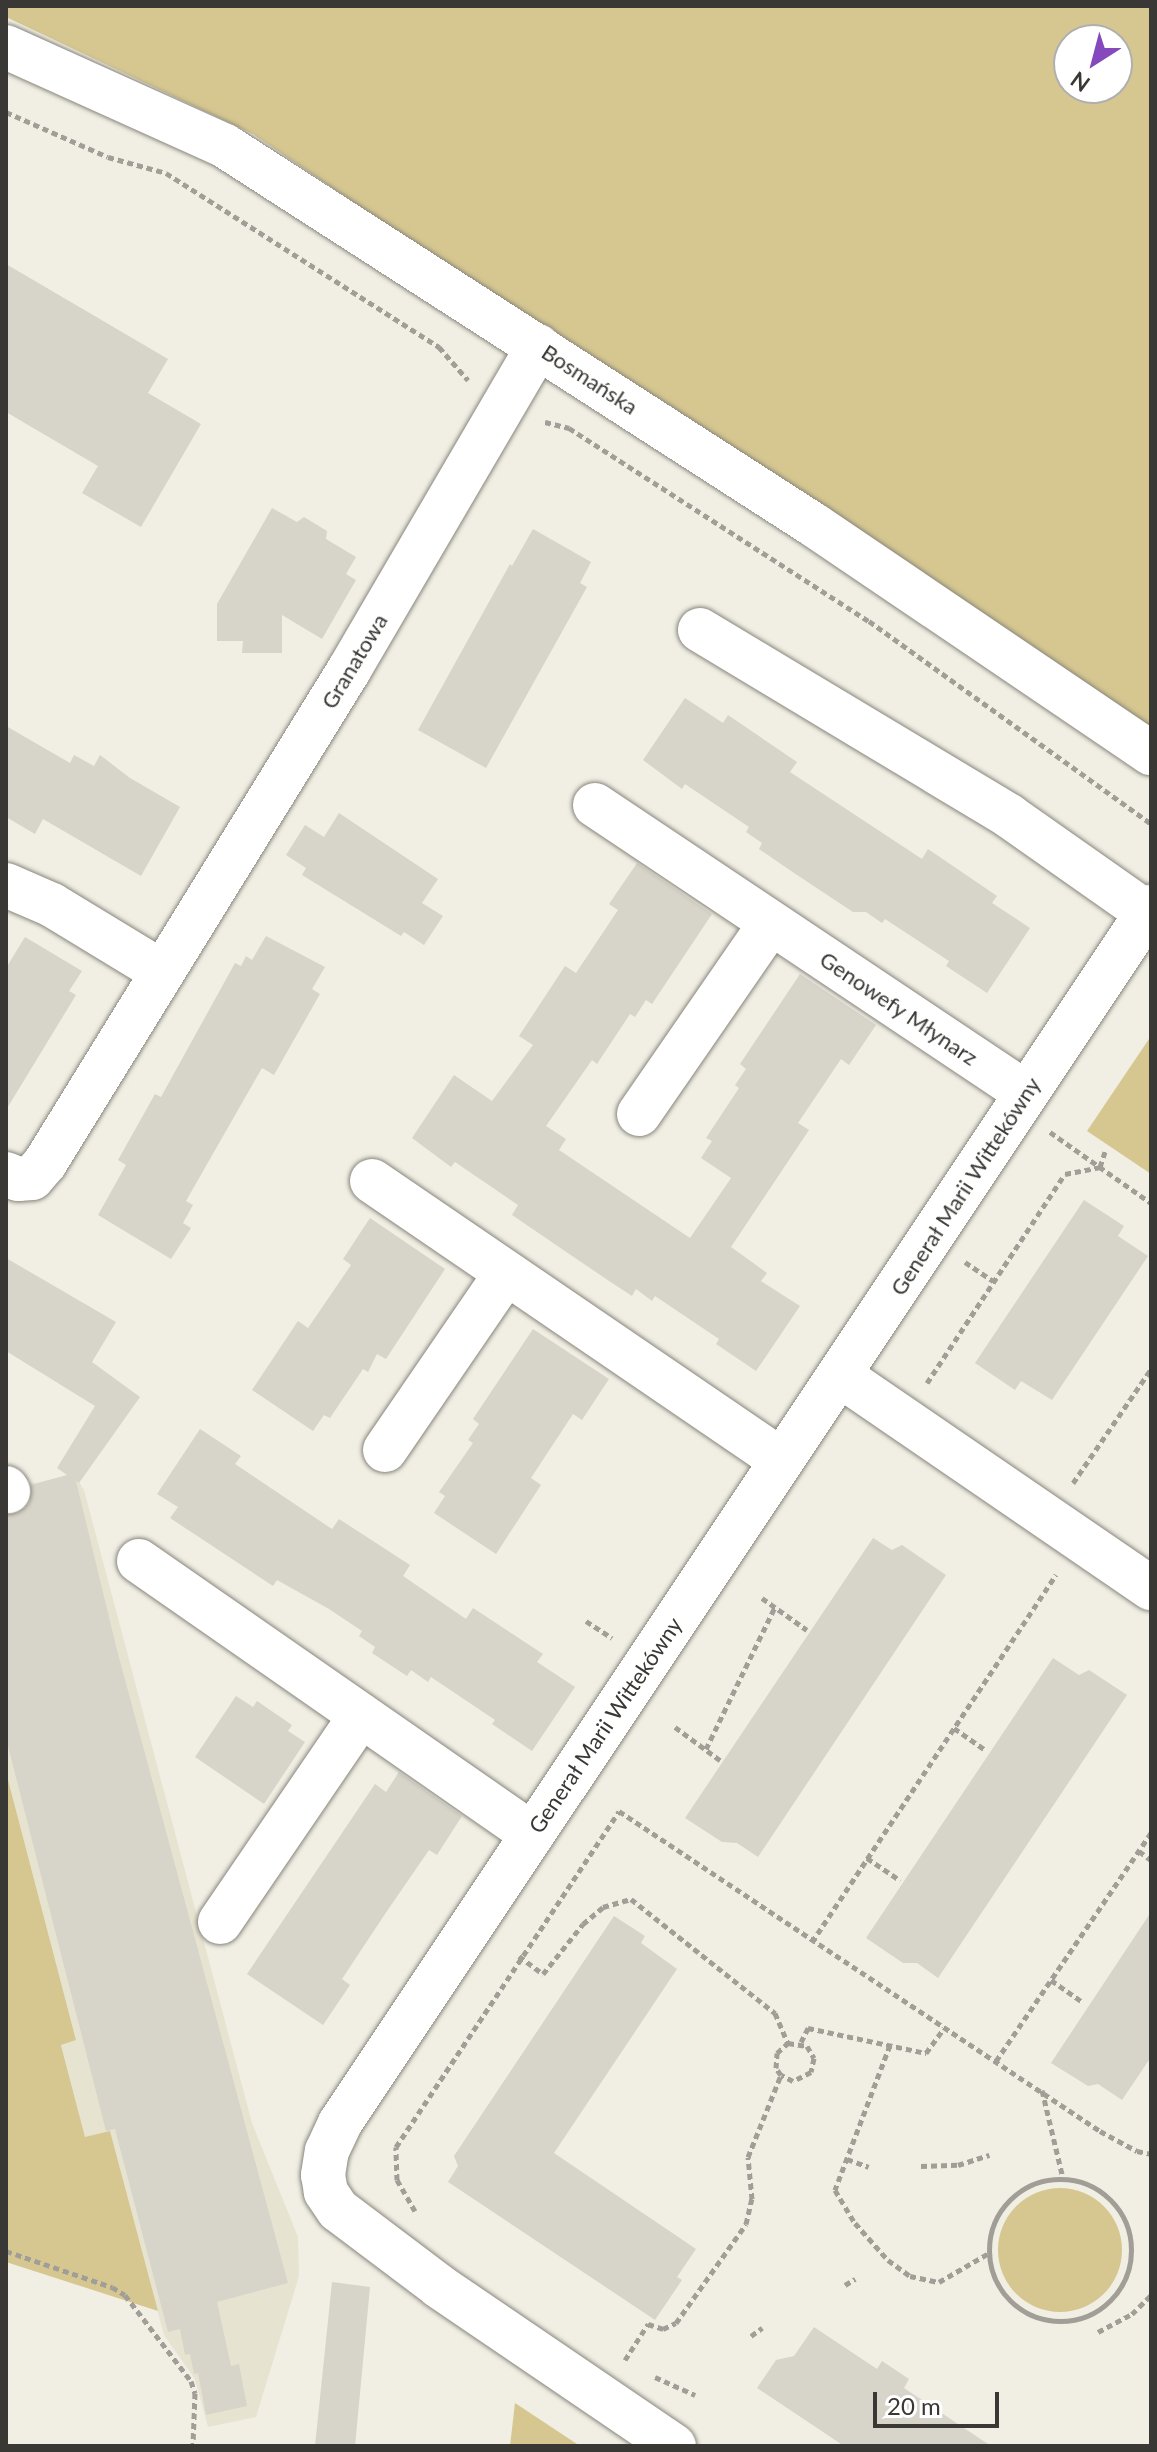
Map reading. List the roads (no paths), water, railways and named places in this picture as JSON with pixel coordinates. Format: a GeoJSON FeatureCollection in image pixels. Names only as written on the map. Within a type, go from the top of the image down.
{"type":"FeatureCollection","features":[{"type":"Feature","properties":{"kind":"street","name":"Bosmańska"},"geometry":{"type":"LineString","coordinates":[[6,47],[225,146],[827,533],[1151,753]]}},
{"type":"Feature","properties":{"kind":"street","name":"Granatowa"},"geometry":{"type":"LineString","coordinates":[[6,1174],[18,1179],[32,1178],[45,1163],[357,656],[538,346]]}},
{"type":"Feature","properties":{"kind":"street"},"geometry":{"type":"LineString","coordinates":[[700,630],[1009,816],[1149,910]]}},
{"type":"Feature","properties":{"kind":"street","name":"Genowefy Młynarz"},"geometry":{"type":"LineString","coordinates":[[595,805],[771,923],[1036,1111]]}},
{"type":"Feature","properties":{"kind":"street"},"geometry":{"type":"LineString","coordinates":[[6,885],[52,905],[162,972]]}},
{"type":"Feature","properties":{"kind":"street","name":"Generał Marii Wittekówny"},"geometry":{"type":"LineString","coordinates":[[674,2446],[439,2286],[338,2210],[326,2192],[323,2175],[327,2151],[340,2123],[782,1461],[1036,1111],[1149,910]]}},
{"type":"Feature","properties":{"kind":"street"},"geometry":{"type":"LineString","coordinates":[[639,1114],[771,923]]}},
{"type":"Feature","properties":{"kind":"street"},"geometry":{"type":"LineString","coordinates":[[372,1181],[782,1461]]}},
{"type":"Feature","properties":{"kind":"street"},"geometry":{"type":"LineString","coordinates":[[385,1450],[506,1273]]}},
{"type":"Feature","properties":{"kind":"street"},"geometry":{"type":"LineString","coordinates":[[841,1376],[1151,1588]]}},
{"type":"Feature","properties":{"kind":"street"},"geometry":{"type":"LineString","coordinates":[[139,1561],[532,1834]]}},
{"type":"Feature","properties":{"kind":"street"},"geometry":{"type":"LineString","coordinates":[[220,1922],[361,1715]]}}]}
